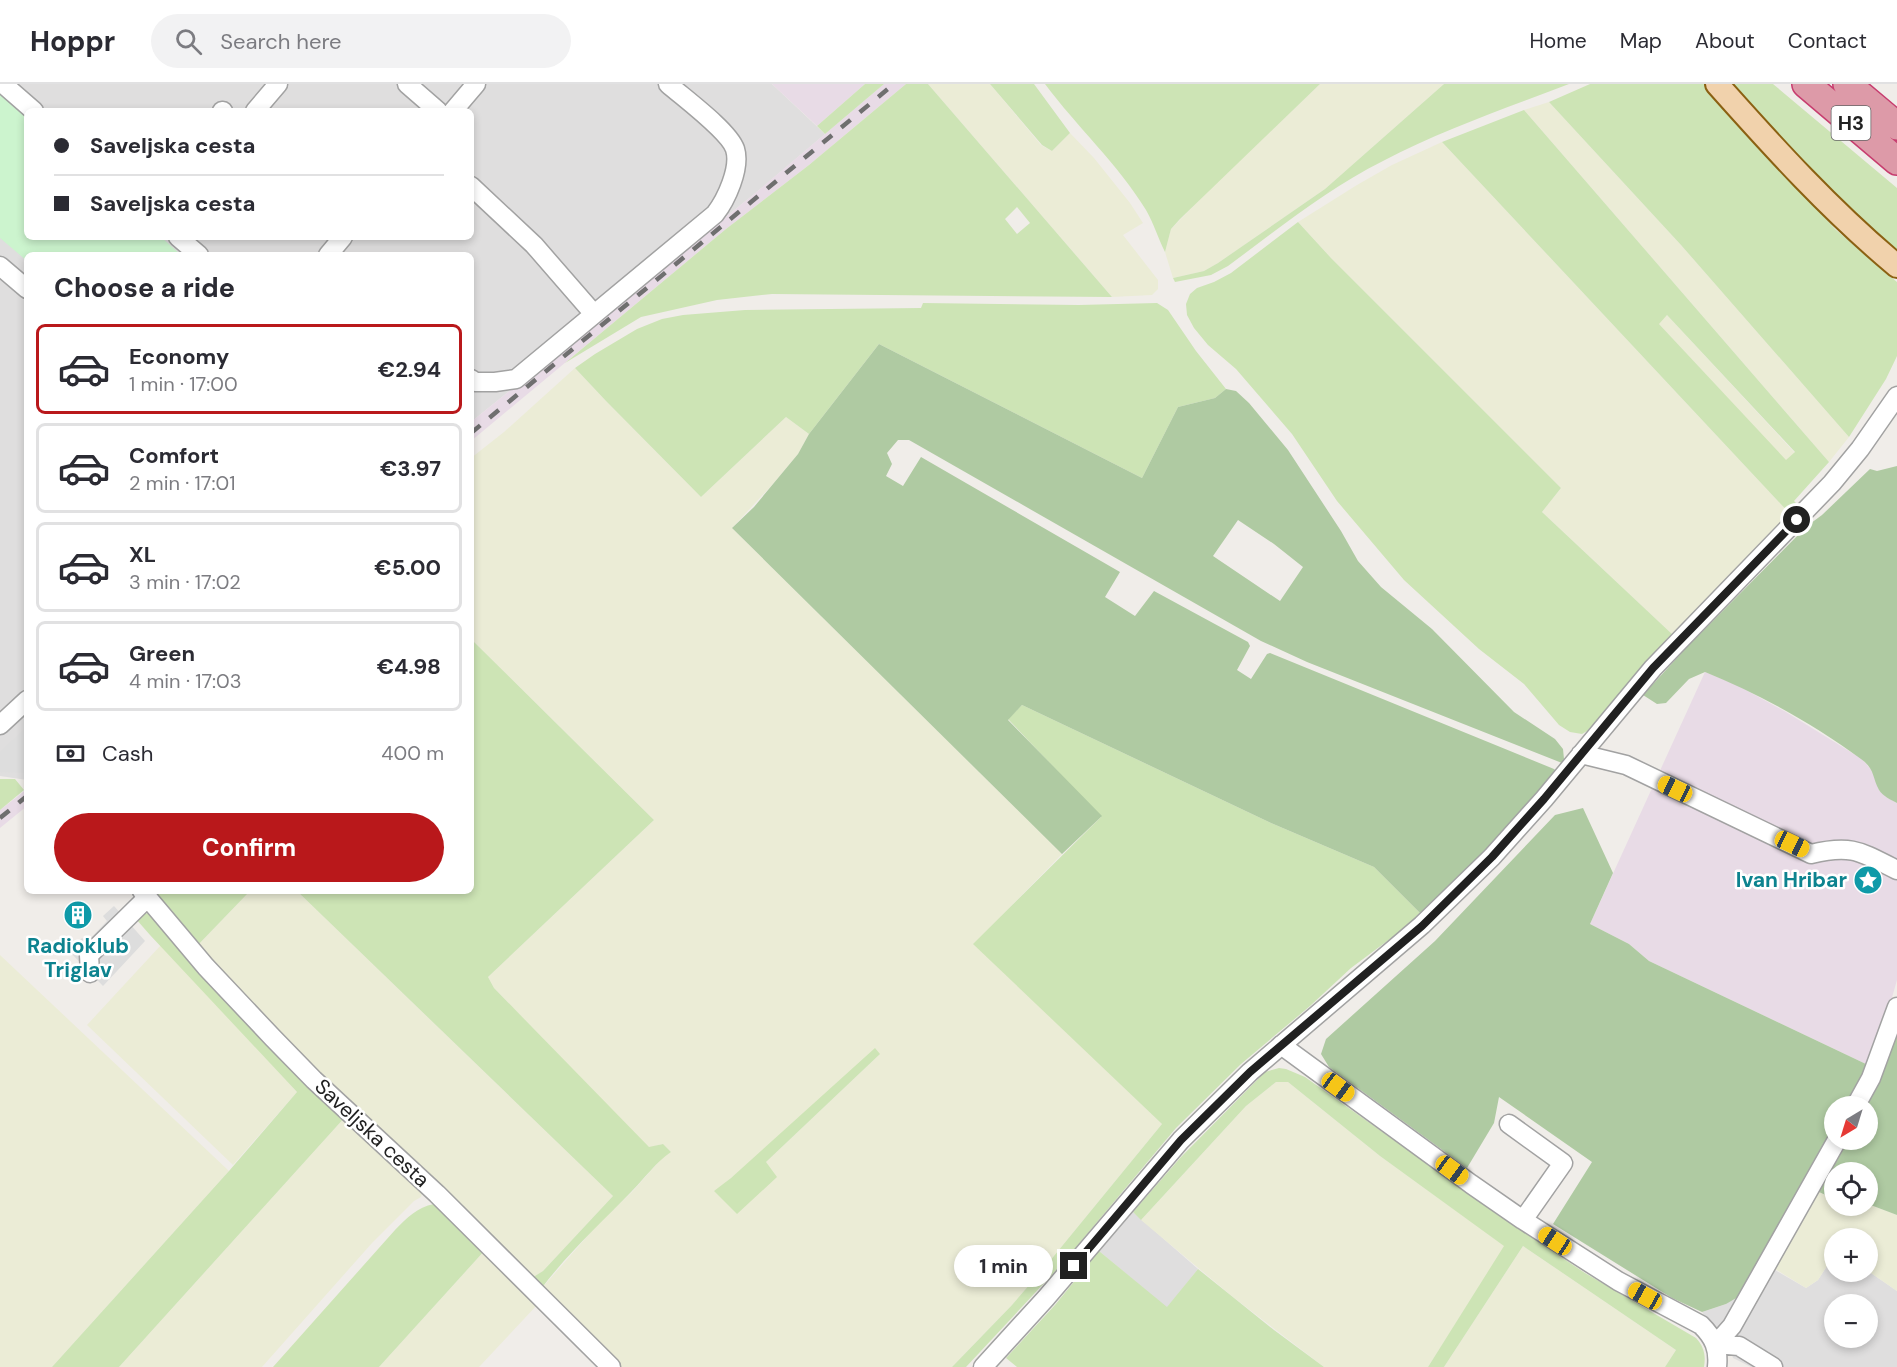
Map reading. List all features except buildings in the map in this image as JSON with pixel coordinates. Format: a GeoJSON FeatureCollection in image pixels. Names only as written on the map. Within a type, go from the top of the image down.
{"type":"FeatureCollection","features":[{"type":"Feature","properties":{"kind":"highway","name":"H3"},"geometry":{"type":"LineString","coordinates":[[1806,84],[1897,161]]}},
{"type":"Feature","properties":{"kind":"highway","name":"H3"},"geometry":{"type":"LineString","coordinates":[[1847,84],[1897,126]]}},
{"type":"Feature","properties":{"kind":"main road"},"geometry":{"type":"LineString","coordinates":[[1717,84],[1833,210],[1897,267]]}},
{"type":"Feature","properties":{"kind":"street"},"geometry":{"type":"LineString","coordinates":[[4,84],[31,108]]}},
{"type":"Feature","properties":{"kind":"street"},"geometry":{"type":"LineString","coordinates":[[258,108],[278,84]]}},
{"type":"Feature","properties":{"kind":"street"},"geometry":{"type":"LineString","coordinates":[[407,84],[435,108]]}},
{"type":"Feature","properties":{"kind":"street"},"geometry":{"type":"LineString","coordinates":[[456,108],[476,84]]}},
{"type":"Feature","properties":{"kind":"street"},"geometry":{"type":"LineString","coordinates":[[474,381],[495,382],[516,379],[715,214],[722,204],[735,166],[735,150],[726,136],[668,84]]}},
{"type":"Feature","properties":{"kind":"street"},"geometry":{"type":"LineString","coordinates":[[474,189],[534,245],[594,314]]}},
{"type":"Feature","properties":{"kind":"street"},"geometry":{"type":"LineString","coordinates":[[182,240],[196,252]]}},
{"type":"Feature","properties":{"kind":"street"},"geometry":{"type":"LineString","coordinates":[[0,266],[24,286]]}},
{"type":"Feature","properties":{"kind":"street"},"geometry":{"type":"LineString","coordinates":[[983,1367],[1046,1298],[1181,1140],[1250,1072],[1407,939],[1510,838],[1653,668],[1832,483],[1860,449],[1897,396]]}},
{"type":"Feature","properties":{"kind":"street"},"geometry":{"type":"LineString","coordinates":[[0,725],[24,703]]}},
{"type":"Feature","properties":{"kind":"street"},"geometry":{"type":"LineString","coordinates":[[1581,754],[1626,765],[1811,854],[1830,849],[1857,850],[1897,870]]}},
{"type":"Feature","properties":{"kind":"street"},"geometry":{"type":"LineString","coordinates":[[90,973],[89,955],[145,894]]}},
{"type":"Feature","properties":{"kind":"street","name":"Saveljska cesta"},"geometry":{"type":"LineString","coordinates":[[145,894],[206,967],[314,1080],[437,1194],[611,1367]]}},
{"type":"Feature","properties":{"kind":"street"},"geometry":{"type":"LineString","coordinates":[[1860,1096],[1871,1078],[1897,1007]]}},
{"type":"Feature","properties":{"kind":"street"},"geometry":{"type":"LineString","coordinates":[[1281,1045],[1523,1220],[1618,1281],[1695,1321],[1709,1332],[1716,1344],[1717,1367]]}},
{"type":"Feature","properties":{"kind":"street"},"geometry":{"type":"LineString","coordinates":[[1509,1124],[1563,1163],[1523,1220]]}},
{"type":"Feature","properties":{"kind":"street"},"geometry":{"type":"LineString","coordinates":[[1716,1344],[1732,1326],[1831,1150]]}},
{"type":"Feature","properties":{"kind":"street"},"geometry":{"type":"LineString","coordinates":[[1716,1344],[1739,1346],[1773,1367]]}},
{"type":"Feature","properties":{"kind":"shaded area"},"geometry":{"type":"Polygon","coordinates":[[[0,84],[772,84],[825,134],[753,195],[474,420],[474,252],[24,252],[24,780],[0,776],[0,84]]]}},
{"type":"Feature","properties":{"kind":"shaded area"},"geometry":{"type":"Polygon","coordinates":[[[772,84],[865,84],[817,126],[772,84]]]}},
{"type":"Feature","properties":{"kind":"shaded area"},"geometry":{"type":"Polygon","coordinates":[[[884,84],[906,84],[809,165],[726,229],[474,439],[474,420],[753,195],[884,84]]]}},
{"type":"Feature","properties":{"kind":"shaded area"},"geometry":{"type":"Polygon","coordinates":[[[1705,672],[1737,685],[1786,712],[1862,759],[1874,773],[1879,790],[1897,803],[1897,980],[1885,1022],[1868,1065],[1649,961],[1629,944],[1590,924],[1705,672]]]}},
{"type":"Feature","properties":{"kind":"shaded area"},"geometry":{"type":"Polygon","coordinates":[[[24,730],[24,773],[0,772],[0,752],[24,730]]]}},
{"type":"Feature","properties":{"kind":"shaded area"},"geometry":{"type":"Polygon","coordinates":[[[24,791],[24,808],[0,828],[0,810],[24,791]]]}},
{"type":"Feature","properties":{"kind":"shaded area"},"geometry":{"type":"Polygon","coordinates":[[[114,906],[145,941],[103,986],[69,951],[82,938],[87,942],[107,921],[103,916],[114,906]]]}},
{"type":"Feature","properties":{"kind":"shaded area"},"geometry":{"type":"Polygon","coordinates":[[[1133,1212],[1198,1269],[1167,1308],[1099,1251],[1133,1212]]]}},
{"type":"Feature","properties":{"kind":"shaded area"},"geometry":{"type":"Polygon","coordinates":[[[1761,1262],[1806,1288],[1818,1280],[1824,1271],[1824,1282],[1878,1282],[1878,1278],[1897,1291],[1897,1367],[1751,1367],[1733,1358],[1727,1343],[1702,1312],[1726,1304],[1761,1262]]]}},
{"type":"Feature","properties":{"kind":"green space"},"geometry":{"type":"Polygon","coordinates":[[[865,84],[884,84],[825,134],[817,126],[865,84]]]}},
{"type":"Feature","properties":{"kind":"green space"},"geometry":{"type":"Polygon","coordinates":[[[906,84],[928,84],[1112,297],[772,294],[717,300],[641,317],[565,363],[726,229],[809,165],[906,84]],[[1017,207],[1005,219],[1017,234],[1030,223],[1017,207]]]}},
{"type":"Feature","properties":{"kind":"green space"},"geometry":{"type":"Polygon","coordinates":[[[928,84],[990,84],[1041,145],[1052,151],[1070,133],[1094,158],[1143,223],[1123,235],[1158,280],[1158,289],[1152,295],[1112,297],[928,84]]]}},
{"type":"Feature","properties":{"kind":"green space"},"geometry":{"type":"Polygon","coordinates":[[[990,84],[1034,84],[1070,133],[1052,151],[1042,145],[990,84]]]}},
{"type":"Feature","properties":{"kind":"green space"},"geometry":{"type":"Polygon","coordinates":[[[1045,84],[1320,84],[1180,219],[1171,229],[1165,252],[1149,215],[1135,193],[1045,84]]]}},
{"type":"Feature","properties":{"kind":"green space"},"geometry":{"type":"Polygon","coordinates":[[[1320,84],[1444,84],[1325,189],[1218,263],[1204,271],[1173,278],[1165,252],[1171,229],[1320,84]]]}},
{"type":"Feature","properties":{"kind":"green space"},"geometry":{"type":"Polygon","coordinates":[[[1444,84],[1569,84],[1451,129],[1383,161],[1342,184],[1228,266],[1211,275],[1175,282],[1173,278],[1204,271],[1218,263],[1325,189],[1444,84]]]}},
{"type":"Feature","properties":{"kind":"green space"},"geometry":{"type":"Polygon","coordinates":[[[1590,84],[1704,84],[1835,229],[1897,282],[1897,356],[1886,379],[1849,437],[1681,245],[1549,102],[1590,84]]]}},
{"type":"Feature","properties":{"kind":"green space"},"geometry":{"type":"Polygon","coordinates":[[[1731,84],[1773,84],[1897,188],[1897,250],[1836,198],[1731,84]]]}},
{"type":"Feature","properties":{"kind":"green space"},"geometry":{"type":"Polygon","coordinates":[[[0,92],[24,114],[24,240],[164,240],[178,252],[24,252],[24,258],[0,238],[0,92]]]}},
{"type":"Feature","properties":{"kind":"green space"},"geometry":{"type":"Polygon","coordinates":[[[1549,102],[1681,245],[1849,437],[1829,462],[1524,110],[1549,102]]]}},
{"type":"Feature","properties":{"kind":"green space"},"geometry":{"type":"Polygon","coordinates":[[[1524,110],[1829,462],[1794,501],[1799,506],[1791,515],[1442,142],[1524,110]],[[1667,315],[1659,324],[1786,460],[1795,452],[1667,315]]]}},
{"type":"Feature","properties":{"kind":"green space"},"geometry":{"type":"Polygon","coordinates":[[[1442,142],[1791,515],[1673,635],[1542,512],[1561,488],[1331,258],[1298,222],[1392,165],[1442,142]]]}},
{"type":"Feature","properties":{"kind":"green space"},"geometry":{"type":"Polygon","coordinates":[[[1298,222],[1331,258],[1561,488],[1542,512],[1673,635],[1582,734],[1570,732],[1559,725],[1524,684],[1479,649],[1404,580],[1337,501],[1292,434],[1236,369],[1208,345],[1194,328],[1187,315],[1186,304],[1190,294],[1197,288],[1231,273],[1298,222]]]}},
{"type":"Feature","properties":{"kind":"green space"},"geometry":{"type":"Polygon","coordinates":[[[923,303],[1079,305],[1157,303],[1168,310],[1226,389],[1215,398],[1178,407],[1142,478],[879,344],[809,434],[786,417],[701,497],[575,368],[637,329],[662,319],[683,315],[745,310],[921,308],[923,303]]]}},
{"type":"Feature","properties":{"kind":"green space"},"geometry":{"type":"Polygon","coordinates":[[[1667,315],[1795,453],[1786,461],[1658,323],[1667,315]]]}},
{"type":"Feature","properties":{"kind":"green space"},"geometry":{"type":"Polygon","coordinates":[[[879,344],[1142,478],[1178,407],[1215,398],[1226,389],[1236,391],[1249,403],[1288,450],[1358,561],[1381,587],[1432,629],[1514,712],[1555,739],[1563,749],[1564,759],[1562,763],[1307,662],[1261,641],[909,440],[898,440],[887,453],[892,464],[886,476],[903,486],[921,457],[1120,572],[1105,597],[1135,616],[1154,591],[1248,642],[1250,646],[1237,670],[1251,679],[1267,654],[1270,653],[1557,772],[1487,852],[1422,915],[1374,867],[1271,823],[1022,705],[1008,720],[1102,816],[1062,854],[732,528],[754,507],[798,454],[809,434],[879,344]],[[1238,520],[1213,556],[1280,601],[1303,567],[1238,520]]]}},
{"type":"Feature","properties":{"kind":"green space"},"geometry":{"type":"Polygon","coordinates":[[[575,368],[701,497],[786,417],[809,434],[798,454],[732,528],[1062,854],[974,944],[1162,1124],[1012,1305],[952,1367],[617,1367],[541,1289],[599,1223],[632,1192],[663,1157],[671,1152],[662,1144],[649,1148],[494,988],[488,977],[654,820],[474,642],[474,456],[504,432],[575,368]],[[880,1054],[714,1192],[766,1162],[880,1054]]]}},
{"type":"Feature","properties":{"kind":"green space"},"geometry":{"type":"Polygon","coordinates":[[[1897,466],[1897,803],[1881,792],[1866,763],[1843,746],[1766,700],[1705,672],[1689,679],[1666,703],[1657,704],[1643,695],[1687,647],[1807,526],[1822,515],[1870,469],[1877,471],[1897,466]]]}},
{"type":"Feature","properties":{"kind":"green space"},"geometry":{"type":"Polygon","coordinates":[[[474,642],[654,820],[488,977],[494,988],[649,1147],[663,1144],[671,1152],[655,1165],[573,1251],[541,1289],[530,1279],[543,1271],[613,1196],[300,894],[474,894],[474,642]]]}},
{"type":"Feature","properties":{"kind":"green space"},"geometry":{"type":"Polygon","coordinates":[[[1022,705],[1271,823],[1374,867],[1422,915],[1351,968],[1241,1064],[1176,1128],[1061,1265],[966,1367],[952,1367],[1012,1305],[1162,1124],[973,944],[1101,817],[1008,719],[1022,705]]]}},
{"type":"Feature","properties":{"kind":"green space"},"geometry":{"type":"Polygon","coordinates":[[[0,779],[15,779],[24,790],[0,810],[0,779]]]}},
{"type":"Feature","properties":{"kind":"green space"},"geometry":{"type":"Polygon","coordinates":[[[1583,808],[1613,873],[1590,924],[1629,944],[1649,961],[1868,1065],[1854,1096],[1824,1096],[1824,1150],[1743,1294],[1726,1304],[1702,1312],[1672,1298],[1553,1224],[1592,1162],[1499,1097],[1494,1123],[1467,1168],[1329,1067],[1321,1054],[1326,1039],[1435,941],[1555,815],[1583,808]]]}},
{"type":"Feature","properties":{"kind":"green space"},"geometry":{"type":"Polygon","coordinates":[[[152,894],[247,894],[196,947],[152,894]]]}},
{"type":"Feature","properties":{"kind":"green space"},"geometry":{"type":"Polygon","coordinates":[[[247,894],[300,894],[613,1196],[543,1271],[530,1279],[287,1047],[196,947],[247,894]]]}},
{"type":"Feature","properties":{"kind":"green space"},"geometry":{"type":"Polygon","coordinates":[[[142,913],[152,914],[346,1116],[119,1367],[52,1367],[297,1092],[136,919],[142,913]]]}},
{"type":"Feature","properties":{"kind":"green space"},"geometry":{"type":"Polygon","coordinates":[[[161,945],[297,1092],[233,1165],[87,1025],[161,945]]]}},
{"type":"Feature","properties":{"kind":"green space"},"geometry":{"type":"Polygon","coordinates":[[[0,955],[229,1171],[52,1367],[0,1367],[0,955]]]}},
{"type":"Feature","properties":{"kind":"green space"},"geometry":{"type":"Polygon","coordinates":[[[1897,1032],[1897,1215],[1878,1208],[1878,1162],[1831,1162],[1838,1150],[1878,1150],[1878,1096],[1867,1096],[1897,1032]]]}},
{"type":"Feature","properties":{"kind":"green space"},"geometry":{"type":"Polygon","coordinates":[[[875,1048],[880,1054],[766,1162],[777,1177],[737,1214],[714,1191],[875,1048]]]}},
{"type":"Feature","properties":{"kind":"green space"},"geometry":{"type":"Polygon","coordinates":[[[1279,1068],[1305,1077],[1519,1229],[1585,1273],[1696,1338],[1704,1351],[1704,1367],[1665,1367],[1676,1350],[1523,1246],[1444,1367],[1428,1367],[1504,1246],[1380,1156],[1288,1082],[1276,1082],[1246,1106],[1141,1220],[1133,1212],[1181,1157],[1265,1072],[1279,1068]]]}},
{"type":"Feature","properties":{"kind":"green space"},"geometry":{"type":"Polygon","coordinates":[[[1276,1082],[1288,1082],[1380,1156],[1505,1246],[1428,1367],[1324,1367],[1233,1297],[1141,1220],[1246,1106],[1276,1082]]]}},
{"type":"Feature","properties":{"kind":"green space"},"geometry":{"type":"Polygon","coordinates":[[[346,1116],[423,1190],[421,1197],[414,1201],[372,1243],[262,1367],[119,1367],[346,1116]]]}},
{"type":"Feature","properties":{"kind":"green space"},"geometry":{"type":"Polygon","coordinates":[[[1824,1175],[1824,1194],[1819,1192],[1824,1175]]]}},
{"type":"Feature","properties":{"kind":"green space"},"geometry":{"type":"Polygon","coordinates":[[[1819,1192],[1824,1194],[1824,1216],[1878,1216],[1878,1208],[1897,1215],[1897,1291],[1878,1278],[1878,1228],[1824,1228],[1824,1271],[1818,1280],[1806,1288],[1775,1269],[1810,1201],[1819,1192]]]}},
{"type":"Feature","properties":{"kind":"green space"},"geometry":{"type":"Polygon","coordinates":[[[434,1204],[444,1210],[486,1249],[379,1367],[273,1367],[395,1230],[417,1210],[434,1204]]]}},
{"type":"Feature","properties":{"kind":"green space"},"geometry":{"type":"Polygon","coordinates":[[[1523,1246],[1676,1350],[1665,1367],[1444,1367],[1523,1246]]]}},
{"type":"Feature","properties":{"kind":"green space"},"geometry":{"type":"Polygon","coordinates":[[[486,1249],[539,1303],[479,1367],[379,1367],[486,1249]]]}},
{"type":"Feature","properties":{"kind":"green space"},"geometry":{"type":"Polygon","coordinates":[[[1099,1251],[1167,1307],[1198,1269],[1324,1367],[1017,1367],[1006,1358],[1055,1305],[1099,1251]]]}},
{"type":"Feature","properties":{"kind":"railway"},"geometry":{"type":"LineString","coordinates":[[474,431],[894,84]]}},
{"type":"Feature","properties":{"kind":"railway"},"geometry":{"type":"LineString","coordinates":[[0,818],[24,798]]}},
{"type":"Feature","properties":{"kind":"place","name":"Ivan Hribar"},"geometry":{"type":"Point","coordinates":[1868,880]}},
{"type":"Feature","properties":{"kind":"place","name":"Radioklub Triglav"},"geometry":{"type":"Point","coordinates":[78,915]}},
{"type":"Feature","properties":{"kind":"route"},"geometry":{"type":"LineString","coordinates":[[1074,1266],[1181,1140],[1250,1072],[1422,926],[1492,857],[1544,799],[1653,668],[1797,520]]}}]}
